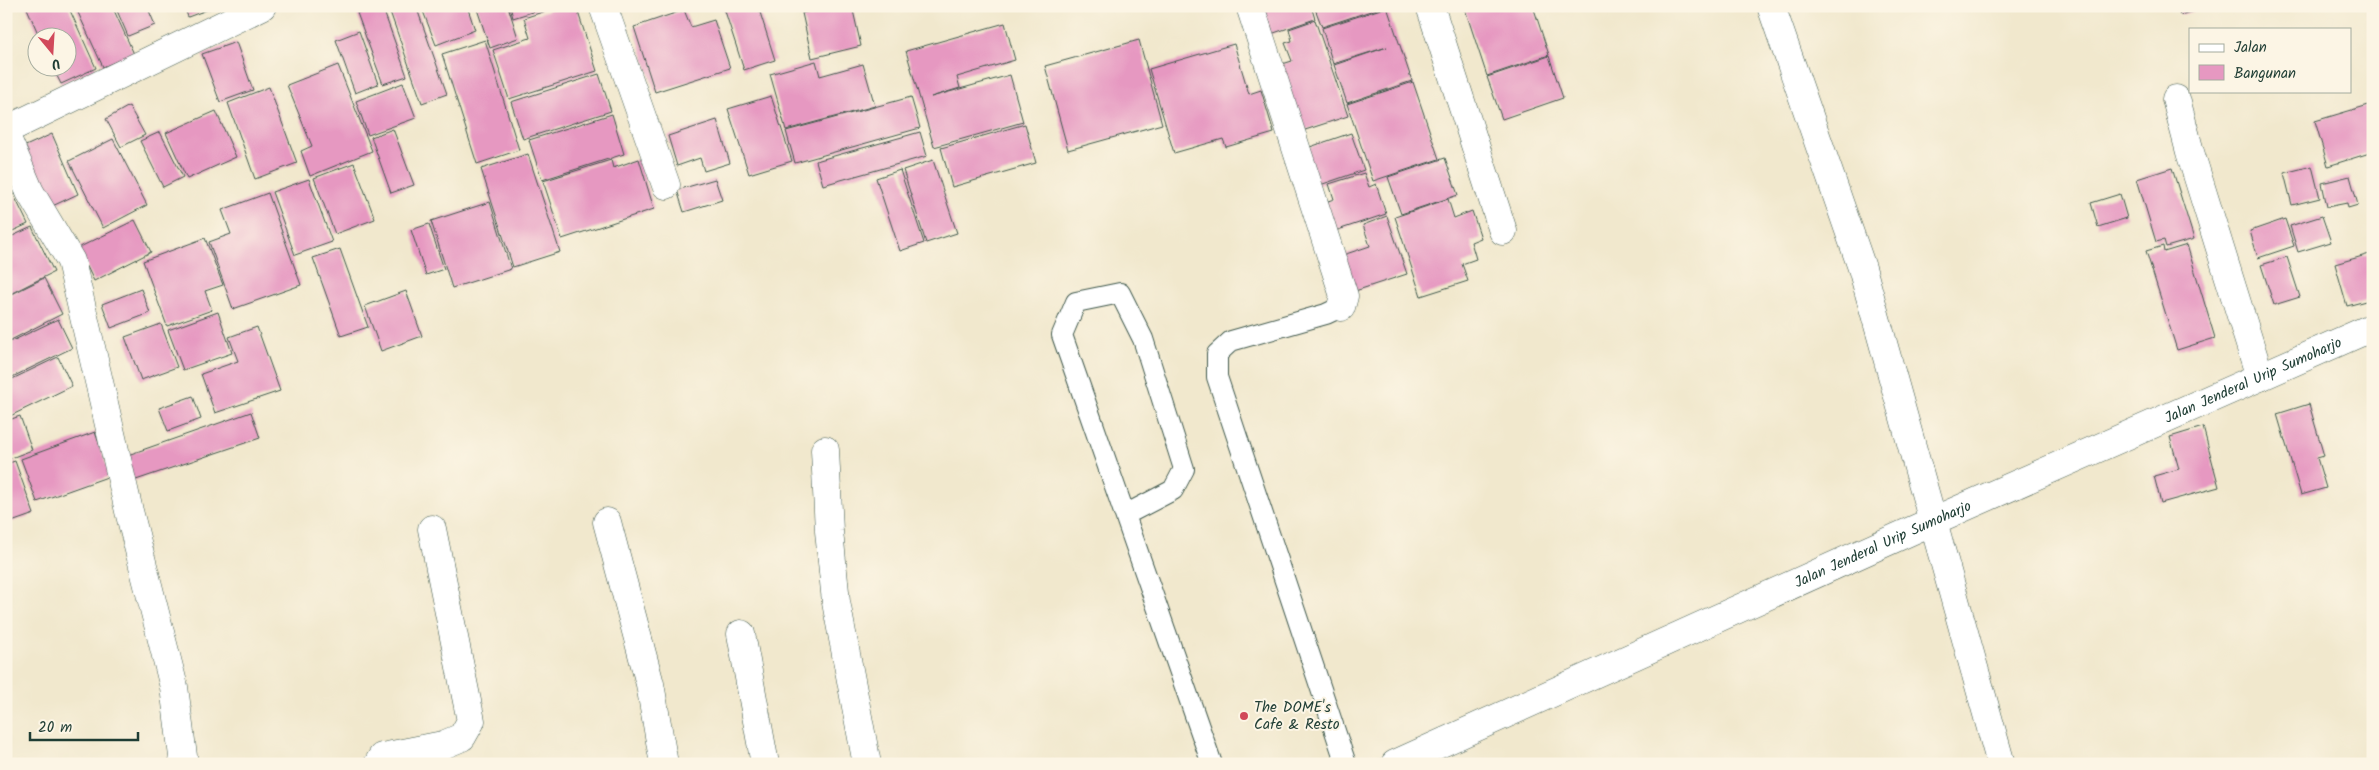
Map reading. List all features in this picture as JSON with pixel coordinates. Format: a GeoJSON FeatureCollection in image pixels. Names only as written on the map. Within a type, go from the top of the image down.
{"type":"FeatureCollection","features":[{"type":"Feature","properties":{"kind":"street"},"geometry":{"type":"LineString","coordinates":[[6,130],[262,6]]}},
{"type":"Feature","properties":{"kind":"street"},"geometry":{"type":"LineString","coordinates":[[603,6],[666,186]]}},
{"type":"Feature","properties":{"kind":"street"},"geometry":{"type":"LineString","coordinates":[[1250,6],[1344,296],[1341,307]]}},
{"type":"Feature","properties":{"kind":"street"},"geometry":{"type":"LineString","coordinates":[[1430,6],[1503,231]]}},
{"type":"Feature","properties":{"kind":"street"},"geometry":{"type":"LineString","coordinates":[[1771,6],[1862,268],[2001,764]]}},
{"type":"Feature","properties":{"kind":"street"},"geometry":{"type":"LineString","coordinates":[[2176,99],[2190,152],[2260,376]]}},
{"type":"Feature","properties":{"kind":"street"},"geometry":{"type":"LineString","coordinates":[[6,136],[30,192],[71,261],[129,510],[174,687],[184,764]]}},
{"type":"Feature","properties":{"kind":"street","name":"Jalan Jenderal Urip Sumoharjo"},"geometry":{"type":"LineString","coordinates":[[1395,764],[1933,521],[2373,327]]}},
{"type":"Feature","properties":{"kind":"street"},"geometry":{"type":"LineString","coordinates":[[825,450],[829,531],[836,602],[867,764]]}},
{"type":"Feature","properties":{"kind":"street"},"geometry":{"type":"LineString","coordinates":[[607,522],[650,684],[664,764]]}},
{"type":"Feature","properties":{"kind":"street"},"geometry":{"type":"LineString","coordinates":[[378,764],[382,756],[443,745],[462,737],[472,721],[432,529]]}},
{"type":"Feature","properties":{"kind":"street"},"geometry":{"type":"LineString","coordinates":[[741,634],[765,764]]}},
{"type":"Feature","properties":{"kind":"lane"},"geometry":{"type":"LineString","coordinates":[[1125,515],[1173,490],[1184,469],[1143,339],[1120,293],[1076,302],[1062,335],[1212,764]]}},
{"type":"Feature","properties":{"kind":"lane"},"geometry":{"type":"LineString","coordinates":[[1341,307],[1326,314],[1231,341],[1217,354],[1217,377],[1346,764]]}},
{"type":"Feature","properties":{"kind":"building"},"geometry":{"type":"Polygon","coordinates":[[[26,6],[68,6],[78,28],[36,28],[26,6]]]}},
{"type":"Feature","properties":{"kind":"building"},"geometry":{"type":"Polygon","coordinates":[[[75,6],[112,6],[134,54],[103,67],[75,6]]]}},
{"type":"Feature","properties":{"kind":"building"},"geometry":{"type":"Polygon","coordinates":[[[115,6],[147,6],[155,25],[128,36],[115,6]]]}},
{"type":"Feature","properties":{"kind":"building"},"geometry":{"type":"Polygon","coordinates":[[[184,6],[217,6],[188,17],[184,6]]]}},
{"type":"Feature","properties":{"kind":"building"},"geometry":{"type":"Polygon","coordinates":[[[375,6],[382,6],[407,76],[383,84],[357,13],[375,6]]]}},
{"type":"Feature","properties":{"kind":"building"},"geometry":{"type":"Polygon","coordinates":[[[388,6],[416,6],[447,94],[422,103],[388,6]]]}},
{"type":"Feature","properties":{"kind":"building"},"geometry":{"type":"Polygon","coordinates":[[[421,6],[467,6],[475,30],[436,45],[421,6]]]}},
{"type":"Feature","properties":{"kind":"building"},"geometry":{"type":"Polygon","coordinates":[[[476,6],[508,6],[518,38],[490,48],[476,6]]]}},
{"type":"Feature","properties":{"kind":"building"},"geometry":{"type":"Polygon","coordinates":[[[510,6],[548,6],[548,7],[513,18],[510,6]]]}},
{"type":"Feature","properties":{"kind":"building"},"geometry":{"type":"Polygon","coordinates":[[[561,6],[576,6],[597,71],[509,99],[493,50],[530,38],[524,18],[561,6]]]}},
{"type":"Feature","properties":{"kind":"building"},"geometry":{"type":"Polygon","coordinates":[[[728,6],[758,6],[775,60],[744,70],[724,8],[728,6]]]}},
{"type":"Feature","properties":{"kind":"building"},"geometry":{"type":"Polygon","coordinates":[[[832,6],[852,6],[861,46],[812,58],[802,13],[832,6]]]}},
{"type":"Feature","properties":{"kind":"building"},"geometry":{"type":"Polygon","coordinates":[[[1259,6],[1311,6],[1315,19],[1268,35],[1259,6]]]}},
{"type":"Feature","properties":{"kind":"building"},"geometry":{"type":"Polygon","coordinates":[[[1314,6],[1383,6],[1383,7],[1322,27],[1314,6]]]}},
{"type":"Feature","properties":{"kind":"building"},"geometry":{"type":"Polygon","coordinates":[[[1464,6],[1533,6],[1549,55],[1487,76],[1464,6]]]}},
{"type":"Feature","properties":{"kind":"building"},"geometry":{"type":"Polygon","coordinates":[[[2177,6],[2207,6],[2207,7],[2180,15],[2177,6]]]}},
{"type":"Feature","properties":{"kind":"building"},"geometry":{"type":"Polygon","coordinates":[[[1387,7],[1412,81],[1347,103],[1334,65],[1387,47],[1333,64],[1322,28],[1387,7]]]}},
{"type":"Feature","properties":{"kind":"building"},"geometry":{"type":"Polygon","coordinates":[[[684,10],[691,27],[714,20],[730,68],[655,92],[634,27],[684,10]]]}},
{"type":"Feature","properties":{"kind":"building"},"geometry":{"type":"Polygon","coordinates":[[[1315,20],[1348,116],[1299,132],[1276,66],[1292,61],[1285,43],[1292,41],[1289,29],[1315,20]]]}},
{"type":"Feature","properties":{"kind":"building"},"geometry":{"type":"Polygon","coordinates":[[[1005,23],[1015,60],[957,77],[960,88],[931,97],[1010,75],[1023,122],[934,147],[906,51],[1005,23]]]}},
{"type":"Feature","properties":{"kind":"building"},"geometry":{"type":"Polygon","coordinates":[[[78,28],[96,68],[78,76],[78,28]]]}},
{"type":"Feature","properties":{"kind":"building"},"geometry":{"type":"Polygon","coordinates":[[[359,31],[378,84],[355,93],[336,40],[359,31]]]}},
{"type":"Feature","properties":{"kind":"building"},"geometry":{"type":"Polygon","coordinates":[[[485,40],[519,150],[477,164],[442,54],[485,40]]]}},
{"type":"Feature","properties":{"kind":"building"},"geometry":{"type":"Polygon","coordinates":[[[1139,40],[1162,124],[1068,150],[1045,66],[1139,40]]]}},
{"type":"Feature","properties":{"kind":"building"},"geometry":{"type":"Polygon","coordinates":[[[236,42],[253,90],[220,102],[202,54],[236,42]]]}},
{"type":"Feature","properties":{"kind":"building"},"geometry":{"type":"Polygon","coordinates":[[[1234,44],[1249,94],[1261,90],[1274,133],[1226,147],[1223,139],[1174,153],[1149,69],[1234,44]]]}},
{"type":"Feature","properties":{"kind":"building"},"geometry":{"type":"Polygon","coordinates":[[[1549,56],[1563,98],[1502,119],[1487,77],[1549,56]]]}},
{"type":"Feature","properties":{"kind":"building"},"geometry":{"type":"Polygon","coordinates":[[[816,61],[820,76],[863,64],[875,106],[786,130],[770,74],[816,61]]]}},
{"type":"Feature","properties":{"kind":"building"},"geometry":{"type":"Polygon","coordinates":[[[338,65],[372,151],[310,176],[301,151],[312,146],[287,85],[338,65]]]}},
{"type":"Feature","properties":{"kind":"building"},"geometry":{"type":"Polygon","coordinates":[[[599,74],[611,111],[523,139],[511,102],[599,74]]]}},
{"type":"Feature","properties":{"kind":"building"},"geometry":{"type":"Polygon","coordinates":[[[58,78],[74,78],[61,84],[58,78]]]}},
{"type":"Feature","properties":{"kind":"building"},"geometry":{"type":"Polygon","coordinates":[[[1413,82],[1439,159],[1373,181],[1347,104],[1413,82]]]}},
{"type":"Feature","properties":{"kind":"building"},"geometry":{"type":"Polygon","coordinates":[[[403,83],[416,118],[368,135],[356,101],[403,83]]]}},
{"type":"Feature","properties":{"kind":"building"},"geometry":{"type":"Polygon","coordinates":[[[269,87],[297,163],[255,179],[228,103],[269,87]]]}},
{"type":"Feature","properties":{"kind":"building"},"geometry":{"type":"Polygon","coordinates":[[[771,96],[792,161],[749,174],[728,109],[771,96]]]}},
{"type":"Feature","properties":{"kind":"building"},"geometry":{"type":"Polygon","coordinates":[[[911,97],[920,128],[795,163],[786,131],[911,97]]]}},
{"type":"Feature","properties":{"kind":"building"},"geometry":{"type":"Polygon","coordinates":[[[2372,104],[2373,152],[2328,166],[2315,121],[2372,104]]]}},
{"type":"Feature","properties":{"kind":"building"},"geometry":{"type":"Polygon","coordinates":[[[129,106],[145,135],[121,147],[106,119],[129,106]]]}},
{"type":"Feature","properties":{"kind":"building"},"geometry":{"type":"Polygon","coordinates":[[[216,111],[236,157],[187,179],[166,133],[216,111]]]}},
{"type":"Feature","properties":{"kind":"building"},"geometry":{"type":"Polygon","coordinates":[[[612,114],[624,154],[542,180],[529,140],[612,114]]]}},
{"type":"Feature","properties":{"kind":"building"},"geometry":{"type":"Polygon","coordinates":[[[717,120],[730,163],[704,171],[700,158],[677,166],[668,136],[717,120]]]}},
{"type":"Feature","properties":{"kind":"building"},"geometry":{"type":"Polygon","coordinates":[[[1025,124],[1036,163],[952,187],[941,148],[1025,124]]]}},
{"type":"Feature","properties":{"kind":"building"},"geometry":{"type":"Polygon","coordinates":[[[393,129],[414,185],[391,193],[371,137],[393,129]]]}},
{"type":"Feature","properties":{"kind":"building"},"geometry":{"type":"Polygon","coordinates":[[[160,132],[183,177],[163,187],[140,141],[160,132]]]}},
{"type":"Feature","properties":{"kind":"building"},"geometry":{"type":"Polygon","coordinates":[[[920,132],[927,156],[823,185],[816,161],[920,132]]]}},
{"type":"Feature","properties":{"kind":"building"},"geometry":{"type":"Polygon","coordinates":[[[1351,133],[1364,170],[1317,186],[1304,149],[1351,133]]]}},
{"type":"Feature","properties":{"kind":"building"},"geometry":{"type":"Polygon","coordinates":[[[52,134],[78,194],[46,209],[19,149],[52,134]]]}},
{"type":"Feature","properties":{"kind":"building"},"geometry":{"type":"Polygon","coordinates":[[[113,139],[147,205],[103,228],[69,161],[113,139]]]}},
{"type":"Feature","properties":{"kind":"building"},"geometry":{"type":"Polygon","coordinates":[[[528,154],[560,252],[513,267],[481,169],[528,154]]]}},
{"type":"Feature","properties":{"kind":"building"},"geometry":{"type":"Polygon","coordinates":[[[1445,158],[1458,195],[1401,214],[1388,177],[1445,158]]]}},
{"type":"Feature","properties":{"kind":"building"},"geometry":{"type":"Polygon","coordinates":[[[639,159],[654,209],[562,239],[543,181],[611,160],[613,168],[639,159]]]}},
{"type":"Feature","properties":{"kind":"building"},"geometry":{"type":"Polygon","coordinates":[[[933,160],[957,233],[926,243],[903,170],[933,160]]]}},
{"type":"Feature","properties":{"kind":"building"},"geometry":{"type":"Polygon","coordinates":[[[354,163],[375,219],[335,234],[314,178],[354,163]]]}},
{"type":"Feature","properties":{"kind":"building"},"geometry":{"type":"Polygon","coordinates":[[[2312,166],[2320,198],[2292,205],[2284,173],[2312,166]]]}},
{"type":"Feature","properties":{"kind":"building"},"geometry":{"type":"Polygon","coordinates":[[[2172,168],[2194,239],[2166,247],[2164,240],[2156,242],[2137,179],[2172,168]]]}},
{"type":"Feature","properties":{"kind":"building"},"geometry":{"type":"Polygon","coordinates":[[[900,170],[924,243],[900,251],[876,178],[900,170]]]}},
{"type":"Feature","properties":{"kind":"building"},"geometry":{"type":"Polygon","coordinates":[[[1364,173],[1369,187],[1376,184],[1386,214],[1332,232],[1322,203],[1334,199],[1329,184],[1364,173]]]}},
{"type":"Feature","properties":{"kind":"building"},"geometry":{"type":"Polygon","coordinates":[[[2350,176],[2358,205],[2348,208],[2347,203],[2327,207],[2322,183],[2350,176]]]}},
{"type":"Feature","properties":{"kind":"building"},"geometry":{"type":"Polygon","coordinates":[[[6,179],[28,224],[6,234],[6,179]]]}},
{"type":"Feature","properties":{"kind":"building"},"geometry":{"type":"Polygon","coordinates":[[[309,179],[332,242],[295,255],[272,192],[309,179]]]}},
{"type":"Feature","properties":{"kind":"building"},"geometry":{"type":"Polygon","coordinates":[[[715,179],[722,200],[684,212],[677,190],[715,179]]]}},
{"type":"Feature","properties":{"kind":"building"},"geometry":{"type":"Polygon","coordinates":[[[268,193],[301,285],[233,309],[209,242],[231,234],[222,210],[268,193]]]}},
{"type":"Feature","properties":{"kind":"building"},"geometry":{"type":"Polygon","coordinates":[[[2120,194],[2127,218],[2098,227],[2091,203],[2120,194]]]}},
{"type":"Feature","properties":{"kind":"building"},"geometry":{"type":"Polygon","coordinates":[[[1448,199],[1454,218],[1472,211],[1481,238],[1471,242],[1476,259],[1462,264],[1468,281],[1421,296],[1395,217],[1448,199]]]}},
{"type":"Feature","properties":{"kind":"building"},"geometry":{"type":"Polygon","coordinates":[[[490,202],[511,269],[452,288],[431,221],[490,202]]]}},
{"type":"Feature","properties":{"kind":"building"},"geometry":{"type":"Polygon","coordinates":[[[1387,216],[1407,274],[1352,292],[1340,256],[1370,246],[1363,225],[1387,216]]]}},
{"type":"Feature","properties":{"kind":"building"},"geometry":{"type":"Polygon","coordinates":[[[2322,216],[2331,242],[2298,252],[2290,226],[2322,216]]]}},
{"type":"Feature","properties":{"kind":"building"},"geometry":{"type":"Polygon","coordinates":[[[2285,219],[2294,246],[2258,258],[2250,231],[2285,219]]]}},
{"type":"Feature","properties":{"kind":"building"},"geometry":{"type":"Polygon","coordinates":[[[135,220],[151,252],[94,281],[78,248],[135,220]]]}},
{"type":"Feature","properties":{"kind":"building"},"geometry":{"type":"Polygon","coordinates":[[[429,224],[444,269],[426,275],[411,230],[429,224]]]}},
{"type":"Feature","properties":{"kind":"building"},"geometry":{"type":"Polygon","coordinates":[[[32,227],[54,272],[6,296],[6,239],[32,227]]]}},
{"type":"Feature","properties":{"kind":"building"},"geometry":{"type":"Polygon","coordinates":[[[205,238],[223,285],[205,291],[212,310],[167,326],[143,261],[205,238]]]}},
{"type":"Feature","properties":{"kind":"building"},"geometry":{"type":"Polygon","coordinates":[[[2187,245],[2215,338],[2177,350],[2146,251],[2163,246],[2164,252],[2187,245]]]}},
{"type":"Feature","properties":{"kind":"building"},"geometry":{"type":"Polygon","coordinates":[[[340,249],[368,327],[341,336],[313,258],[340,249]]]}},
{"type":"Feature","properties":{"kind":"building"},"geometry":{"type":"Polygon","coordinates":[[[2373,253],[2373,299],[2347,306],[2335,264],[2373,253]]]}},
{"type":"Feature","properties":{"kind":"building"},"geometry":{"type":"Polygon","coordinates":[[[2287,257],[2300,297],[2274,305],[2261,265],[2287,257]]]}},
{"type":"Feature","properties":{"kind":"building"},"geometry":{"type":"Polygon","coordinates":[[[44,278],[62,314],[7,342],[6,297],[44,278]]]}},
{"type":"Feature","properties":{"kind":"building"},"geometry":{"type":"Polygon","coordinates":[[[141,289],[150,313],[111,328],[102,304],[141,289]]]}},
{"type":"Feature","properties":{"kind":"building"},"geometry":{"type":"Polygon","coordinates":[[[406,291],[422,336],[381,351],[365,306],[406,291]]]}},
{"type":"Feature","properties":{"kind":"building"},"geometry":{"type":"Polygon","coordinates":[[[218,312],[232,353],[183,370],[168,330],[218,312]]]}},
{"type":"Feature","properties":{"kind":"building"},"geometry":{"type":"Polygon","coordinates":[[[58,319],[72,348],[6,380],[6,344],[58,319]]]}},
{"type":"Feature","properties":{"kind":"building"},"geometry":{"type":"Polygon","coordinates":[[[161,324],[177,367],[141,380],[125,337],[161,324]]]}},
{"type":"Feature","properties":{"kind":"building"},"geometry":{"type":"Polygon","coordinates":[[[257,327],[280,391],[215,413],[201,374],[238,361],[229,337],[257,327]]]}},
{"type":"Feature","properties":{"kind":"building"},"geometry":{"type":"Polygon","coordinates":[[[58,357],[72,386],[6,418],[6,382],[58,357]]]}},
{"type":"Feature","properties":{"kind":"building"},"geometry":{"type":"Polygon","coordinates":[[[193,396],[201,419],[168,431],[159,408],[193,396]]]}},
{"type":"Feature","properties":{"kind":"building"},"geometry":{"type":"Polygon","coordinates":[[[2309,404],[2324,456],[2317,458],[2326,488],[2301,495],[2277,414],[2309,404]]]}},
{"type":"Feature","properties":{"kind":"building"},"geometry":{"type":"Polygon","coordinates":[[[251,412],[260,438],[133,481],[125,456],[251,412]]]}},
{"type":"Feature","properties":{"kind":"building"},"geometry":{"type":"Polygon","coordinates":[[[20,416],[32,450],[6,460],[6,421],[20,416]]]}},
{"type":"Feature","properties":{"kind":"building"},"geometry":{"type":"Polygon","coordinates":[[[2203,427],[2219,487],[2161,503],[2154,476],[2179,469],[2170,437],[2203,427]]]}},
{"type":"Feature","properties":{"kind":"building"},"geometry":{"type":"Polygon","coordinates":[[[95,432],[110,476],[37,502],[21,459],[95,432]]]}},
{"type":"Feature","properties":{"kind":"building"},"geometry":{"type":"Polygon","coordinates":[[[15,461],[34,514],[6,524],[6,464],[15,461]]]}},
{"type":"Feature","properties":{"kind":"place","name":"The DOME's Cafe & Resto"},"geometry":{"type":"Point","coordinates":[1244,716]}}]}
